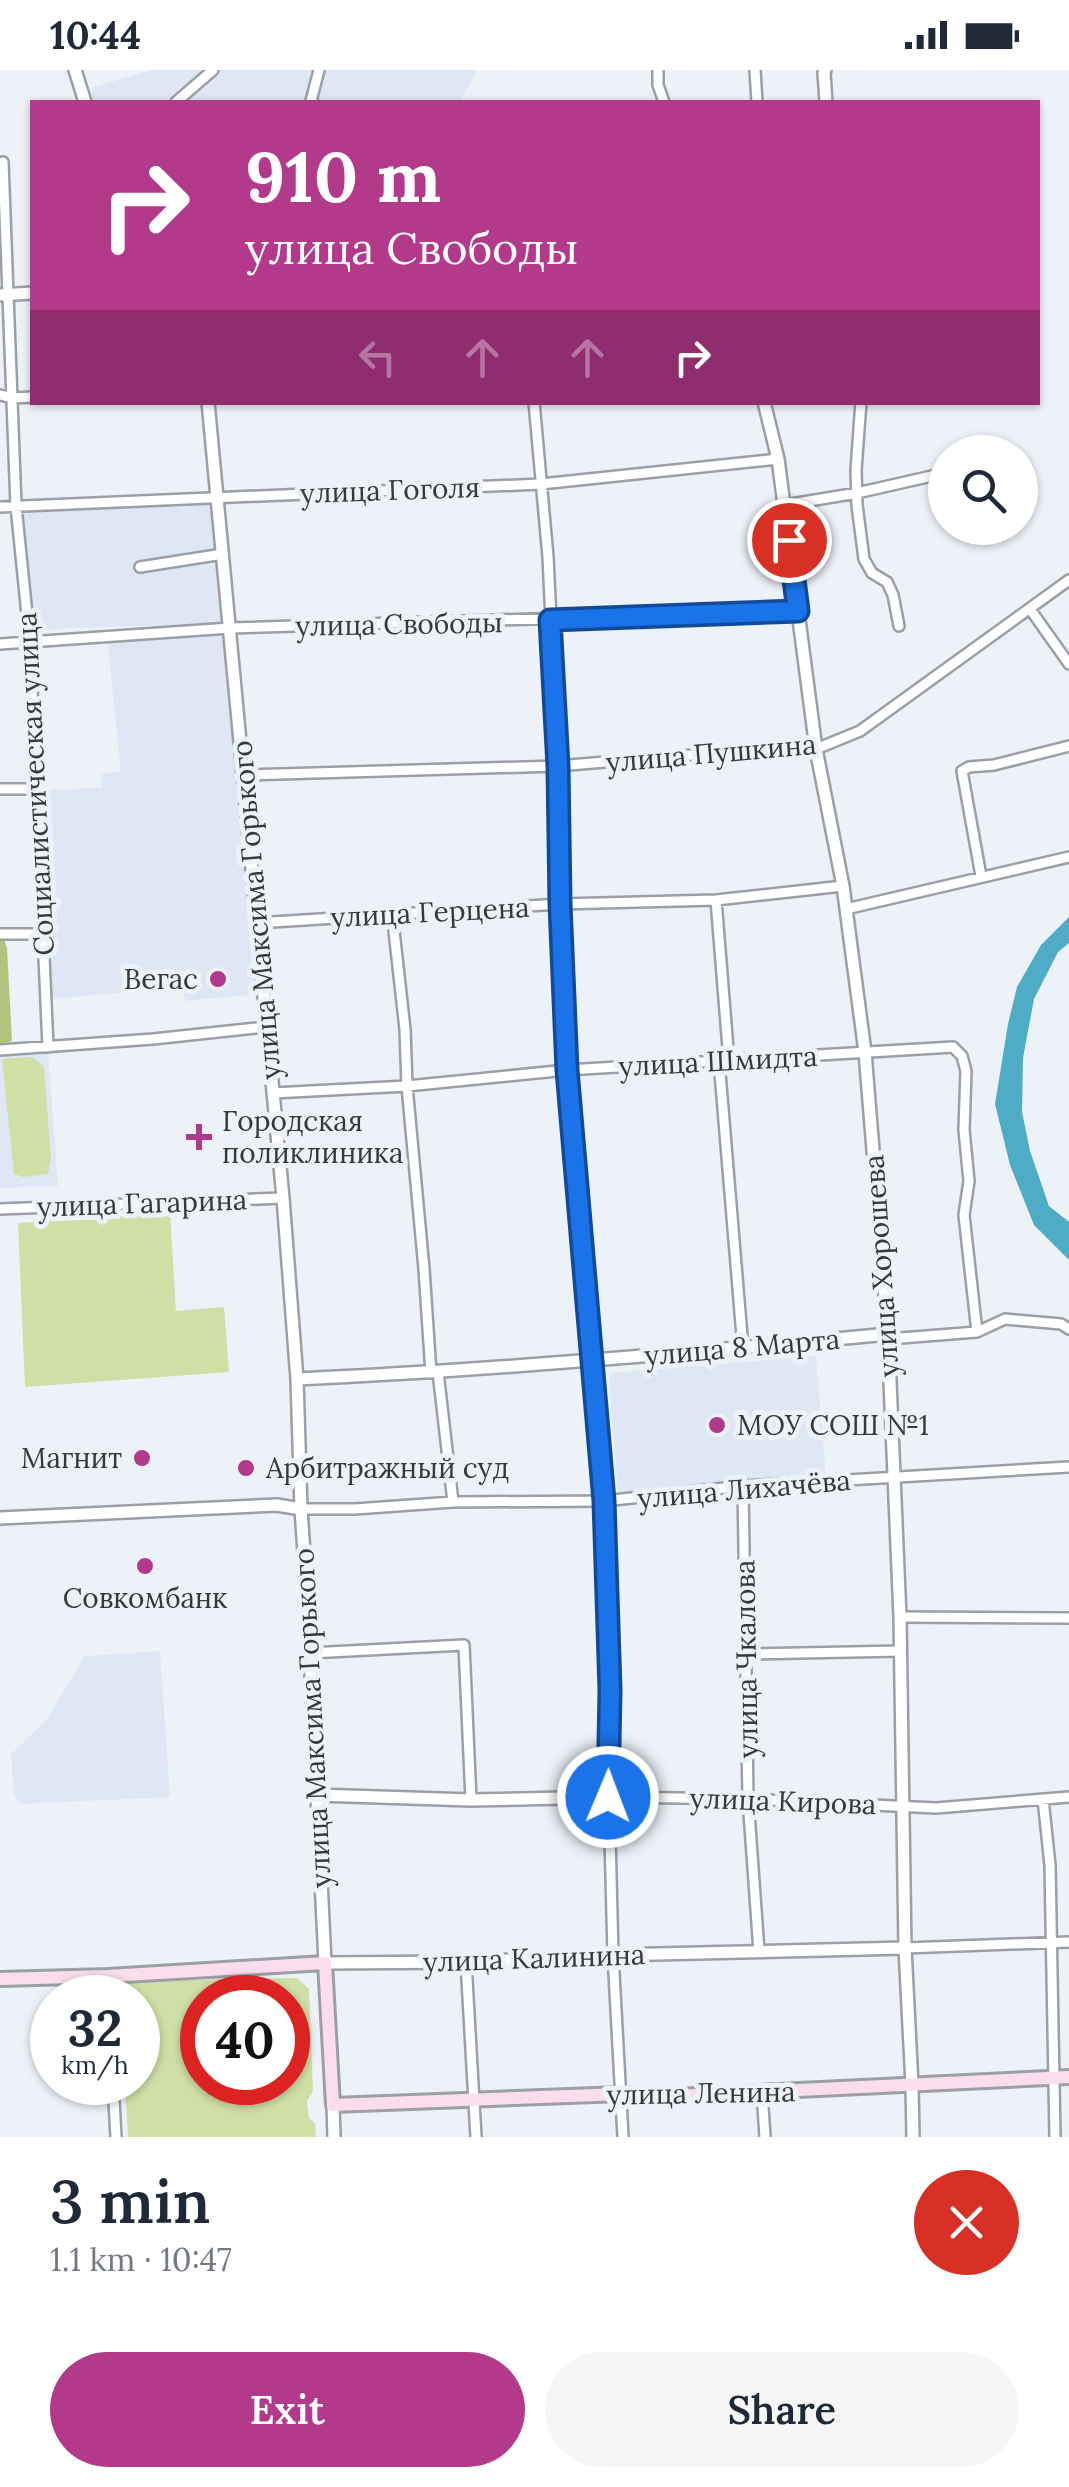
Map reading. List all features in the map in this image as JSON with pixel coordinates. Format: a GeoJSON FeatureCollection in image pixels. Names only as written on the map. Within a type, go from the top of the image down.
{"type":"FeatureCollection","features":[{"type":"Feature","properties":{"kind":"main road","name":"улица Калинина"},"geometry":{"type":"LineString","coordinates":[[125,1975],[325,1963]]}},
{"type":"Feature","properties":{"kind":"main road","name":"улица Максима Горького"},"geometry":{"type":"LineString","coordinates":[[325,1963],[333,2106]]}},
{"type":"Feature","properties":{"kind":"main road","name":"улица Калинина"},"geometry":{"type":"LineString","coordinates":[[0,1979],[30,1978]]}},
{"type":"Feature","properties":{"kind":"main road","name":"улица Ленина"},"geometry":{"type":"LineString","coordinates":[[333,2106],[622,2094],[654,2097],[1062,2078]]}},
{"type":"Feature","properties":{"kind":"street"},"geometry":{"type":"LineString","coordinates":[[75,70],[84,100]]}},
{"type":"Feature","properties":{"kind":"street"},"geometry":{"type":"LineString","coordinates":[[178,100],[212,70]]}},
{"type":"Feature","properties":{"kind":"street"},"geometry":{"type":"LineString","coordinates":[[312,100],[318,70]]}},
{"type":"Feature","properties":{"kind":"street"},"geometry":{"type":"LineString","coordinates":[[658,70],[663,100]]}},
{"type":"Feature","properties":{"kind":"street"},"geometry":{"type":"LineString","coordinates":[[755,70],[757,100]]}},
{"type":"Feature","properties":{"kind":"street"},"geometry":{"type":"LineString","coordinates":[[826,70],[826,100]]}},
{"type":"Feature","properties":{"kind":"street","name":"Социалистическая улица"},"geometry":{"type":"LineString","coordinates":[[3,162],[4,295],[13,398],[16,506],[30,644],[48,1047]]}},
{"type":"Feature","properties":{"kind":"street"},"geometry":{"type":"LineString","coordinates":[[4,295],[30,293]]}},
{"type":"Feature","properties":{"kind":"street"},"geometry":{"type":"LineString","coordinates":[[0,395],[30,397]]}},
{"type":"Feature","properties":{"kind":"street","name":"улица Максима Горького"},"geometry":{"type":"LineString","coordinates":[[208,405],[283,1198],[296,1380],[325,1963]]}},
{"type":"Feature","properties":{"kind":"street"},"geometry":{"type":"LineString","coordinates":[[534,405],[558,766],[567,1070],[604,1501],[610,1690],[608,1797],[624,2137]]}},
{"type":"Feature","properties":{"kind":"street","name":"улица Хорошева"},"geometry":{"type":"LineString","coordinates":[[765,405],[778,459],[816,749],[843,886],[864,1052],[888,1336],[900,1617],[905,1948],[913,2137]]}},
{"type":"Feature","properties":{"kind":"street"},"geometry":{"type":"LineString","coordinates":[[861,405],[857,493],[864,560],[872,573],[887,582],[899,626]]}},
{"type":"Feature","properties":{"kind":"street","name":"улица Гоголя"},"geometry":{"type":"LineString","coordinates":[[0,507],[541,484],[778,459]]}},
{"type":"Feature","properties":{"kind":"street"},"geometry":{"type":"LineString","coordinates":[[785,505],[928,477]]}},
{"type":"Feature","properties":{"kind":"street"},"geometry":{"type":"LineString","coordinates":[[140,566],[224,554]]}},
{"type":"Feature","properties":{"kind":"street","name":"улица Пушкина"},"geometry":{"type":"LineString","coordinates":[[242,774],[558,766],[816,749],[860,732],[1069,580]]}},
{"type":"Feature","properties":{"kind":"street"},"geometry":{"type":"LineString","coordinates":[[1030,609],[1069,664]]}},
{"type":"Feature","properties":{"kind":"street","name":"улица Свободы"},"geometry":{"type":"LineString","coordinates":[[0,644],[230,628],[798,611]]}},
{"type":"Feature","properties":{"kind":"street"},"geometry":{"type":"LineString","coordinates":[[980,876],[962,771],[1069,746]]}},
{"type":"Feature","properties":{"kind":"street"},"geometry":{"type":"LineString","coordinates":[[0,789],[38,788]]}},
{"type":"Feature","properties":{"kind":"street"},"geometry":{"type":"LineString","coordinates":[[846,909],[1069,857]]}},
{"type":"Feature","properties":{"kind":"street","name":"улица Герцена"},"geometry":{"type":"LineString","coordinates":[[256,923],[560,904],[716,900],[843,886]]}},
{"type":"Feature","properties":{"kind":"street"},"geometry":{"type":"LineString","coordinates":[[716,900],[743,1348]]}},
{"type":"Feature","properties":{"kind":"street"},"geometry":{"type":"LineString","coordinates":[[392,913],[434,1372],[453,1502]]}},
{"type":"Feature","properties":{"kind":"street"},"geometry":{"type":"LineString","coordinates":[[0,934],[44,934]]}},
{"type":"Feature","properties":{"kind":"street"},"geometry":{"type":"LineString","coordinates":[[0,1050],[266,1027]]}},
{"type":"Feature","properties":{"kind":"street","name":"улица Шмидта"},"geometry":{"type":"LineString","coordinates":[[273,1093],[407,1086],[567,1070],[953,1047],[962,1056],[966,1071],[964,1130],[969,1181],[964,1215],[976,1332]]}},
{"type":"Feature","properties":{"kind":"street","name":"улица Гагарина"},"geometry":{"type":"LineString","coordinates":[[0,1208],[283,1198]]}},
{"type":"Feature","properties":{"kind":"street"},"geometry":{"type":"LineString","coordinates":[[888,1336],[976,1332],[1005,1318],[1061,1324],[1069,1330]]}},
{"type":"Feature","properties":{"kind":"street","name":"улица 8 Марта"},"geometry":{"type":"LineString","coordinates":[[296,1380],[888,1336]]}},
{"type":"Feature","properties":{"kind":"street","name":"улица Лихачёва"},"geometry":{"type":"LineString","coordinates":[[0,1518],[277,1504],[301,1510],[355,1510],[453,1502],[604,1501],[743,1486],[1069,1467]]}},
{"type":"Feature","properties":{"kind":"street","name":"улица Чкалова"},"geometry":{"type":"LineString","coordinates":[[743,1486],[748,1799],[759,1951]]}},
{"type":"Feature","properties":{"kind":"street"},"geometry":{"type":"LineString","coordinates":[[900,1617],[1069,1618]]}},
{"type":"Feature","properties":{"kind":"street"},"geometry":{"type":"LineString","coordinates":[[310,1652],[464,1645],[471,1800]]}},
{"type":"Feature","properties":{"kind":"street"},"geometry":{"type":"LineString","coordinates":[[746,1654],[901,1650]]}},
{"type":"Feature","properties":{"kind":"street","name":"улица Кирова"},"geometry":{"type":"LineString","coordinates":[[316,1795],[471,1800],[748,1799],[936,1808],[1069,1797]]}},
{"type":"Feature","properties":{"kind":"street"},"geometry":{"type":"LineString","coordinates":[[1043,1799],[1062,2078],[1055,2137]]}},
{"type":"Feature","properties":{"kind":"street","name":"улица Калинина"},"geometry":{"type":"LineString","coordinates":[[325,1963],[1069,1942]]}},
{"type":"Feature","properties":{"kind":"street"},"geometry":{"type":"LineString","coordinates":[[466,1962],[476,2137]]}},
{"type":"Feature","properties":{"kind":"street"},"geometry":{"type":"LineString","coordinates":[[762,2092],[764,2137]]}},
{"type":"Feature","properties":{"kind":"street"},"geometry":{"type":"LineString","coordinates":[[114,2105],[116,2137]]}},
{"type":"Feature","properties":{"kind":"street","name":"улица Максима Горького"},"geometry":{"type":"LineString","coordinates":[[333,2106],[334,2137]]}},
{"type":"Feature","properties":{"kind":"shaded area"},"geometry":{"type":"Polygon","coordinates":[[[151,70],[477,70],[461,100],[94,100],[91,88],[151,70]]]}},
{"type":"Feature","properties":{"kind":"shaded area"},"geometry":{"type":"Polygon","coordinates":[[[215,492],[225,623],[27,630],[19,508],[215,492]]]}},
{"type":"Feature","properties":{"kind":"shaded area"},"geometry":{"type":"Polygon","coordinates":[[[226,630],[259,994],[185,1001],[183,988],[47,999],[38,790],[102,788],[101,773],[121,772],[107,637],[226,630]]]}},
{"type":"Feature","properties":{"kind":"shaded area"},"geometry":{"type":"Polygon","coordinates":[[[48,1050],[58,1186],[0,1188],[0,1052],[48,1050]]]}},
{"type":"Feature","properties":{"kind":"shaded area","name":"МОУ СОШ №1"},"geometry":{"type":"Polygon","coordinates":[[[816,1356],[826,1477],[618,1494],[609,1373],[816,1356]]]}},
{"type":"Feature","properties":{"kind":"shaded area"},"geometry":{"type":"Polygon","coordinates":[[[160,1651],[170,1797],[21,1804],[14,1795],[11,1754],[45,1722],[85,1656],[160,1651]]]}},
{"type":"Feature","properties":{"kind":"green space"},"geometry":{"type":"Polygon","coordinates":[[[0,937],[7,948],[12,1041],[0,1044],[0,937]]]}},
{"type":"Feature","properties":{"kind":"green space"},"geometry":{"type":"Polygon","coordinates":[[[34,1058],[44,1067],[51,1159],[48,1174],[23,1177],[14,1174],[2,1059],[34,1058]]]}},
{"type":"Feature","properties":{"kind":"green space"},"geometry":{"type":"Polygon","coordinates":[[[170,1212],[176,1311],[224,1307],[229,1372],[25,1387],[18,1223],[170,1212]]]}},
{"type":"Feature","properties":{"kind":"green space"},"geometry":{"type":"Polygon","coordinates":[[[160,1980],[180,1980],[180,2105],[307,2105],[316,2137],[128,2137],[126,2105],[160,2105],[160,1980]]]}},
{"type":"Feature","properties":{"kind":"green space"},"geometry":{"type":"Polygon","coordinates":[[[310,2014],[313,2091],[310,2096],[310,2014]]]}},
{"type":"Feature","properties":{"kind":"water"},"geometry":{"type":"Polygon","coordinates":[[[1069,917],[1069,943],[1058,952],[1034,999],[1023,1058],[1022,1112],[1030,1151],[1049,1206],[1069,1222],[1069,1260],[1034,1225],[1010,1165],[995,1104],[1017,987],[1041,945],[1069,917]]]}},
{"type":"Feature","properties":{"kind":"place","name":"Вегас"},"geometry":{"type":"Point","coordinates":[218,979]}},
{"type":"Feature","properties":{"kind":"place","name":"Городская поликлиника"},"geometry":{"type":"Point","coordinates":[199,1137]}},
{"type":"Feature","properties":{"kind":"place","name":"МОУ СОШ №1"},"geometry":{"type":"Point","coordinates":[717,1425]}},
{"type":"Feature","properties":{"kind":"place","name":"Магнит"},"geometry":{"type":"Point","coordinates":[142,1458]}},
{"type":"Feature","properties":{"kind":"place","name":"Арбитражный суд"},"geometry":{"type":"Point","coordinates":[246,1468]}},
{"type":"Feature","properties":{"kind":"place","name":"Совкомбанк"},"geometry":{"type":"Point","coordinates":[145,1566]}},
{"type":"Feature","properties":{"kind":"route"},"geometry":{"type":"LineString","coordinates":[[608,1797],[610,1690],[604,1501],[567,1070],[550,620],[798,611],[789,540]]}}]}
